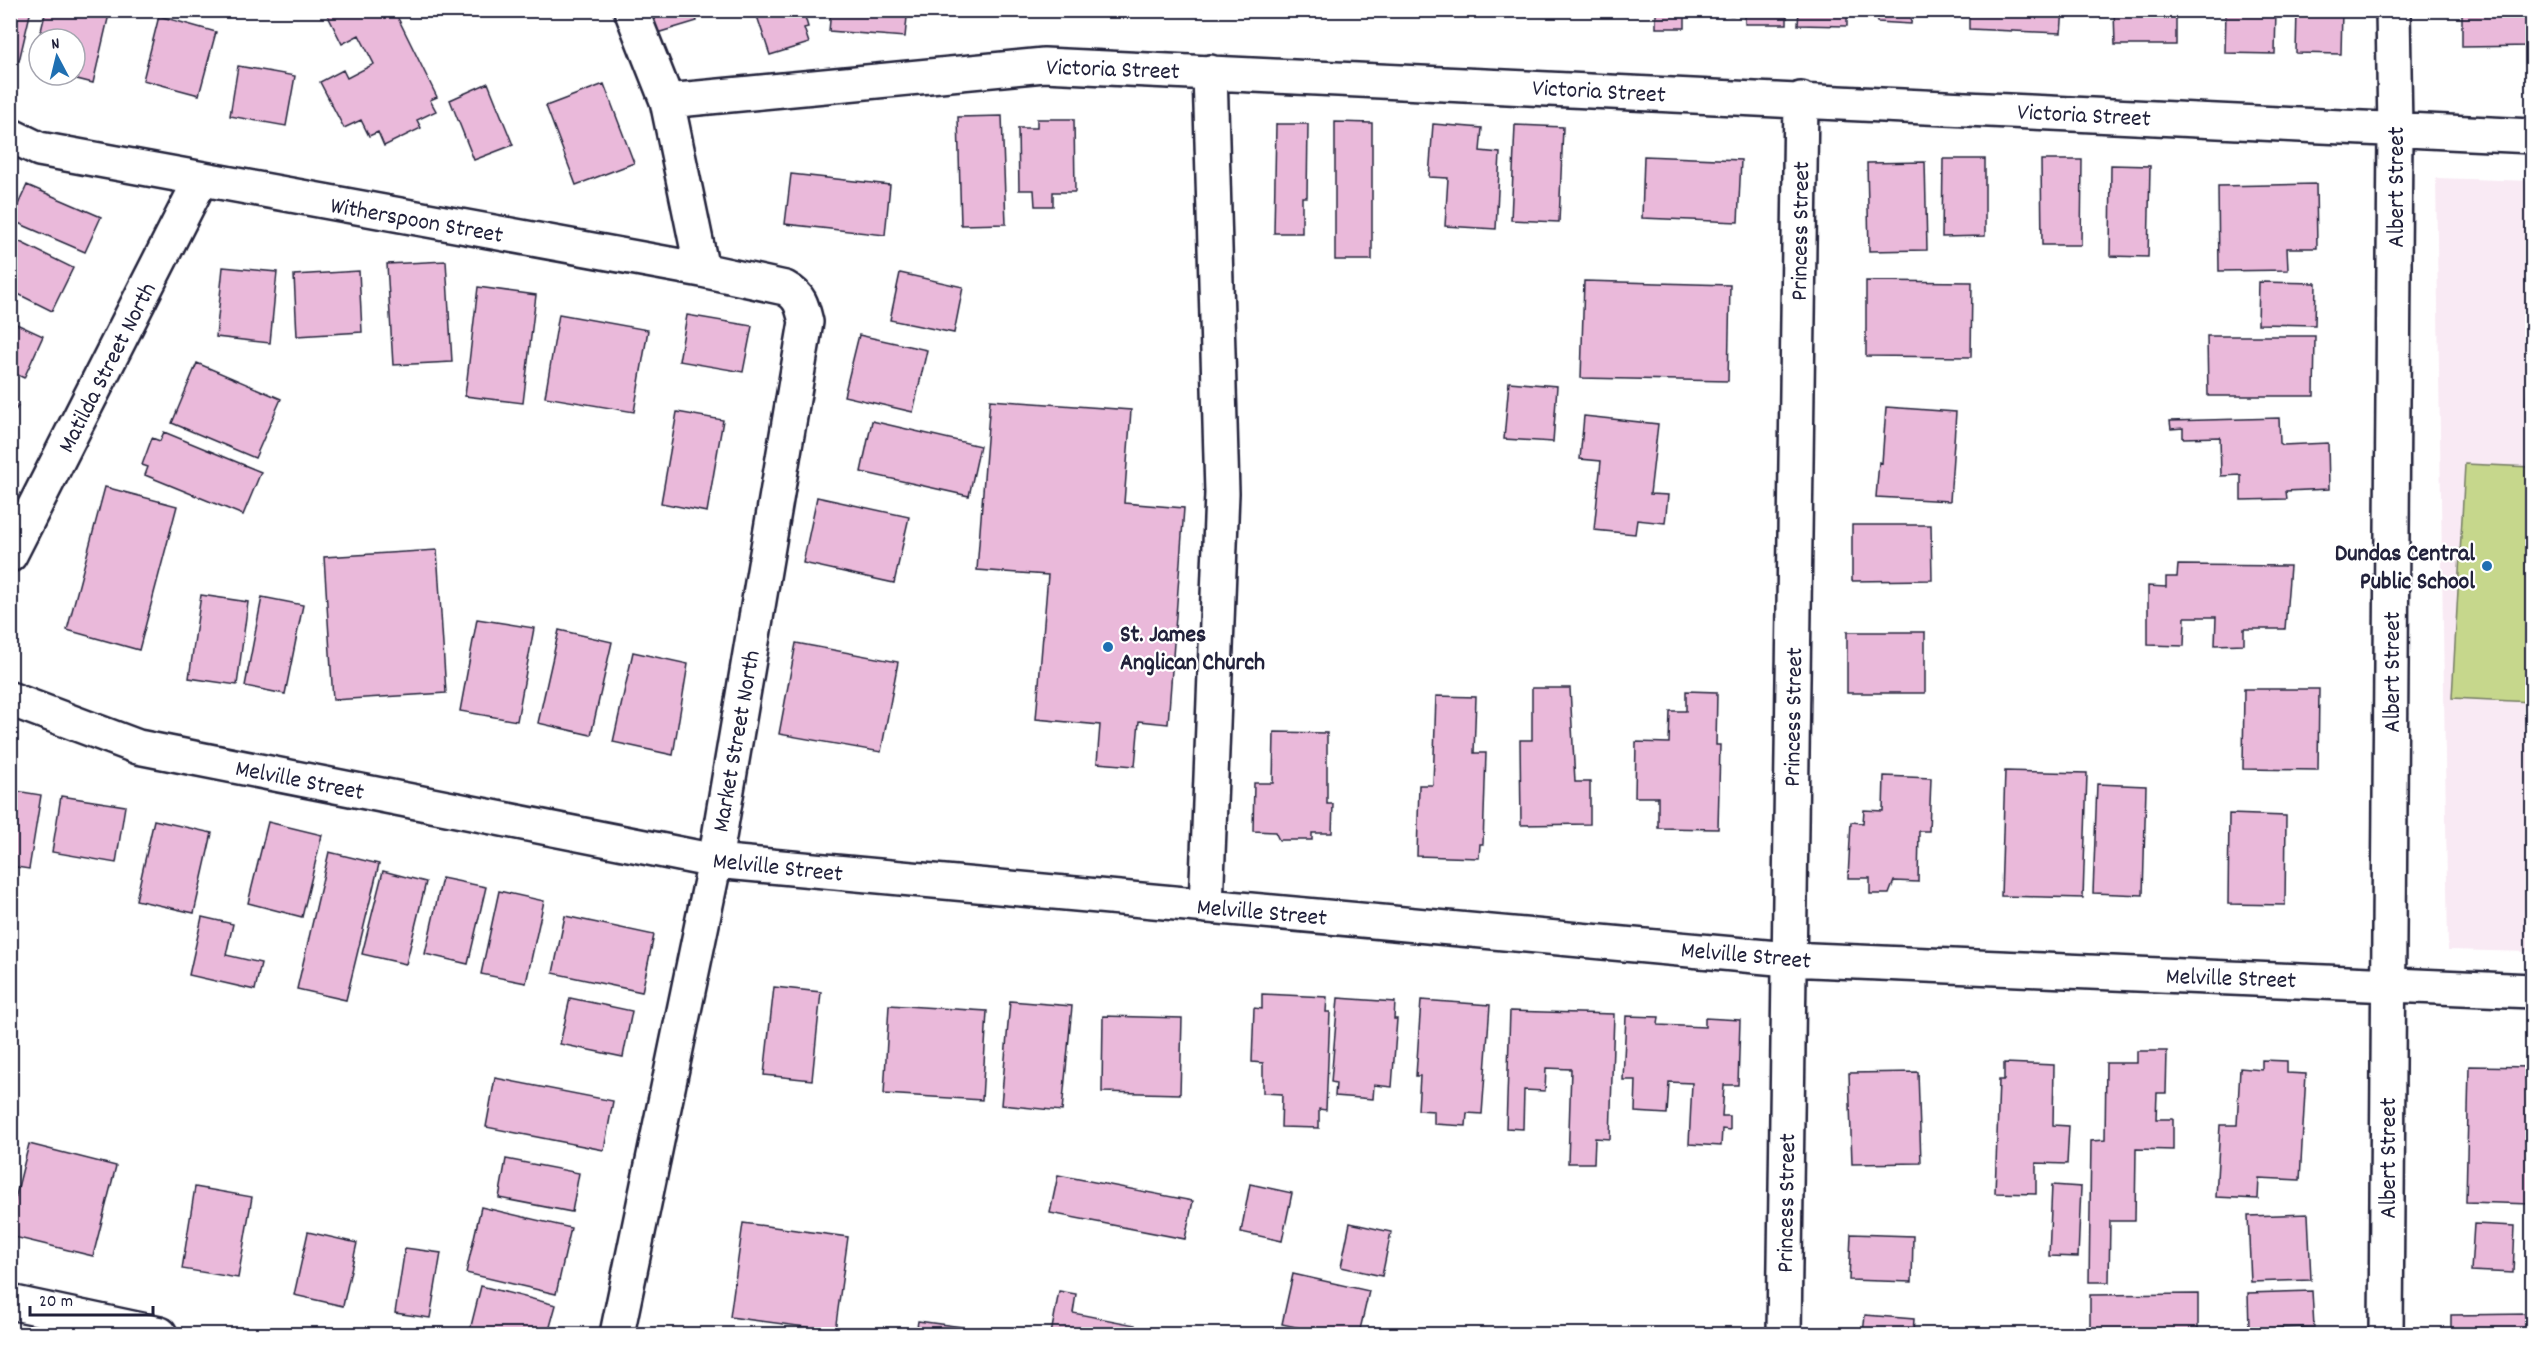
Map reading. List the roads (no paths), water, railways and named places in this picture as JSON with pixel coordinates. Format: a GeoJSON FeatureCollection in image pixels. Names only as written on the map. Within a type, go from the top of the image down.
{"type":"FeatureCollection","features":[{"type":"Feature","properties":{"kind":"street"},"geometry":{"type":"LineString","coordinates":[[631,10],[667,102],[702,270]]}},
{"type":"Feature","properties":{"kind":"street","name":"Albert Street"},"geometry":{"type":"LineString","coordinates":[[2386,1335],[2396,131],[2393,10]]}},
{"type":"Feature","properties":{"kind":"street","name":"Victoria Street"},"geometry":{"type":"LineString","coordinates":[[667,102],[1044,65],[1801,99],[2396,131],[2532,136]]}},
{"type":"Feature","properties":{"kind":"street"},"geometry":{"type":"LineString","coordinates":[[1206,906],[1222,493],[1210,72]]}},
{"type":"Feature","properties":{"kind":"street","name":"Princess Street"},"geometry":{"type":"LineString","coordinates":[[1784,1335],[1801,99]]}},
{"type":"Feature","properties":{"kind":"street","name":"Witherspoon Street"},"geometry":{"type":"LineString","coordinates":[[10,135],[39,149],[702,270],[784,288],[794,293],[801,302],[806,322]]}},
{"type":"Feature","properties":{"kind":"street","name":"Matilda Street North"},"geometry":{"type":"LineString","coordinates":[[10,555],[201,179]]}},
{"type":"Feature","properties":{"kind":"street","name":"Market Street North"},"geometry":{"type":"LineString","coordinates":[[617,1335],[715,861],[806,322]]}},
{"type":"Feature","properties":{"kind":"street","name":"Melville Street"},"geometry":{"type":"LineString","coordinates":[[10,699],[138,747],[715,861],[1788,959],[2388,983],[2532,991]]}},
{"type":"Feature","properties":{"kind":"street"},"geometry":{"type":"LineString","coordinates":[[10,1302],[160,1335]]}},
{"type":"Feature","properties":{"kind":"place","name":"Dundas Central Public School"},"geometry":{"type":"Point","coordinates":[2487,566]}},
{"type":"Feature","properties":{"kind":"place","name":"St. James Anglican Church"},"geometry":{"type":"Point","coordinates":[1108,647]}}]}
